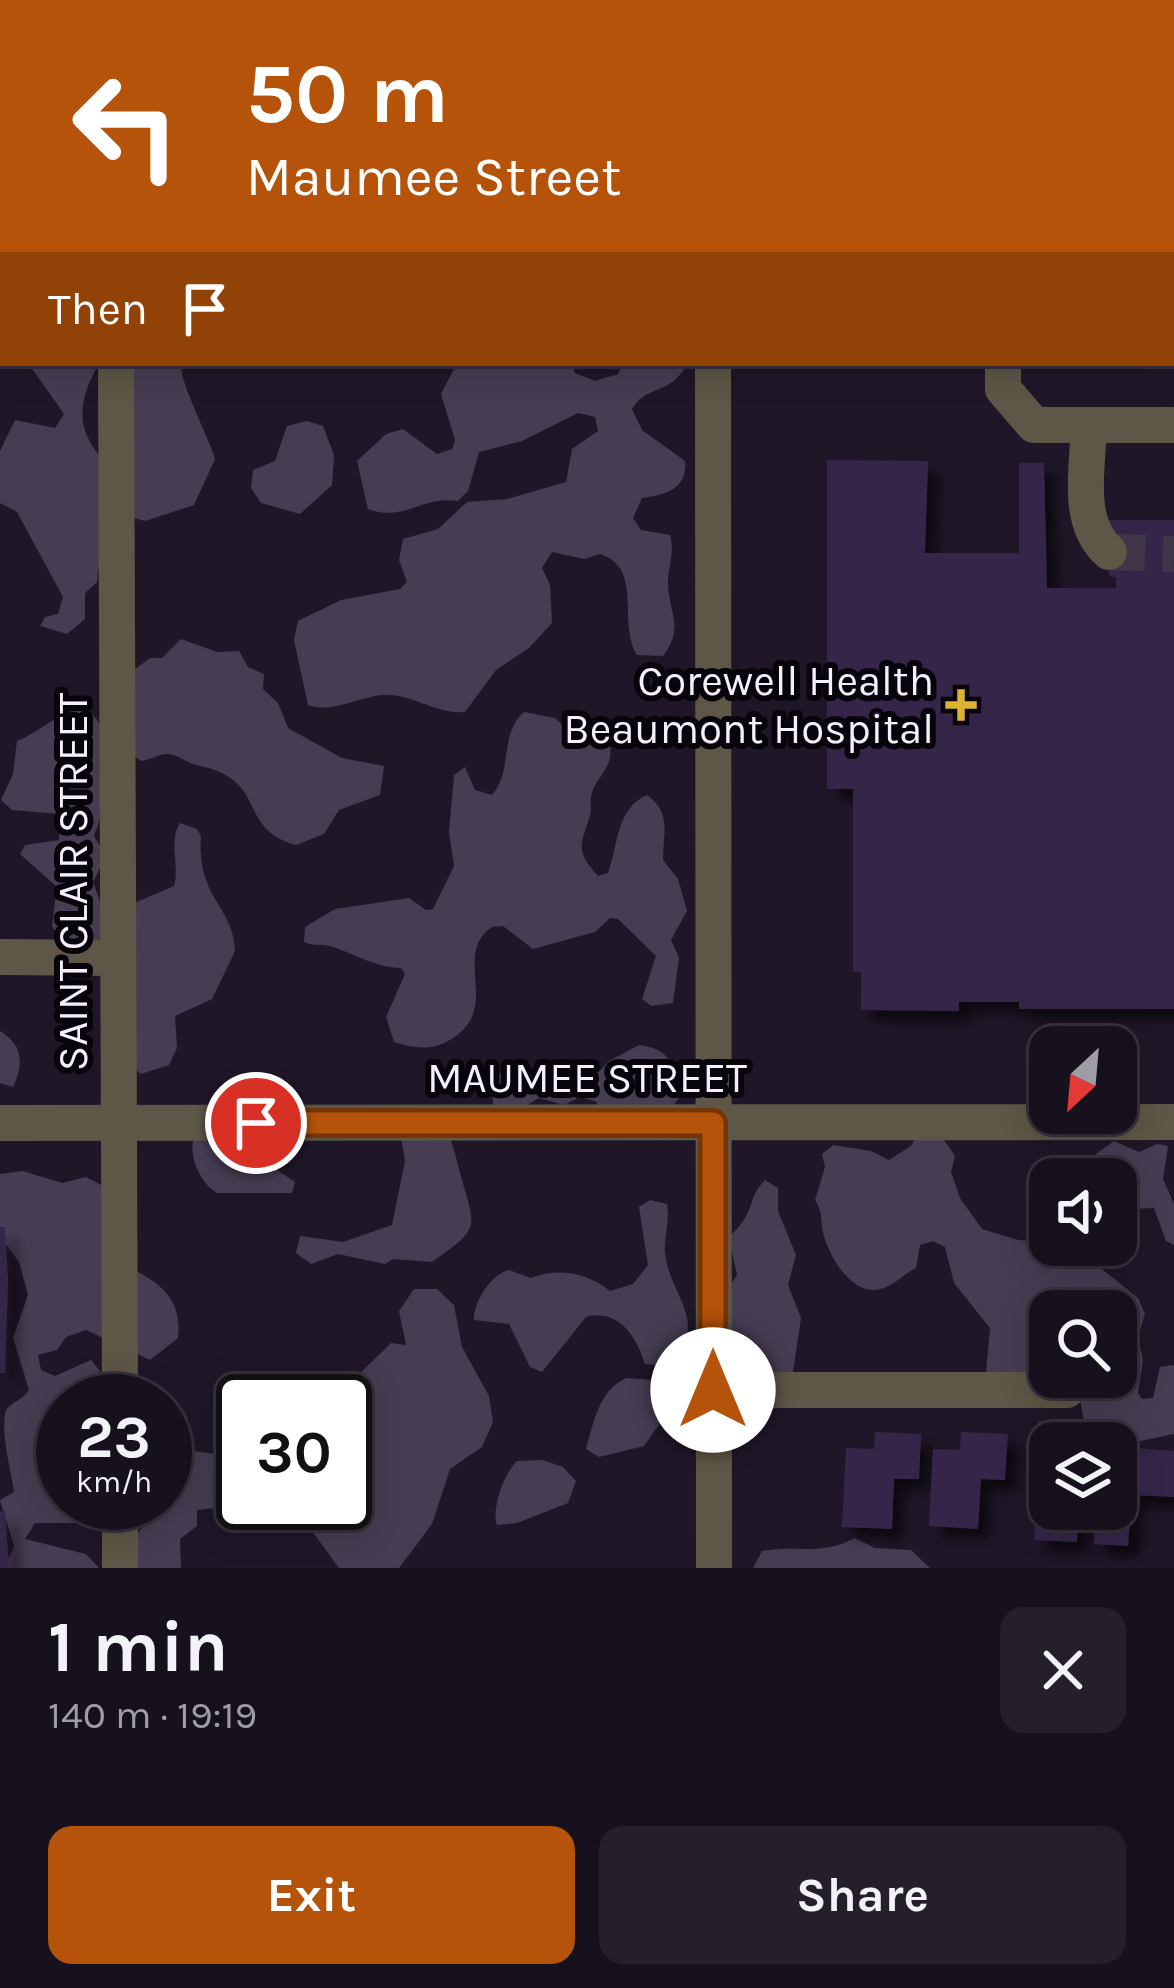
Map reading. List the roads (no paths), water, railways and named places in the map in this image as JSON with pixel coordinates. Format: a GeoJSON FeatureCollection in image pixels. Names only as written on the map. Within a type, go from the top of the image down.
{"type":"FeatureCollection","features":[{"type":"Feature","properties":{"kind":"street","name":"SAINT CLAIR STREET"},"geometry":{"type":"LineString","coordinates":[[116,366],[120,1374]]}},
{"type":"Feature","properties":{"kind":"street"},"geometry":{"type":"LineString","coordinates":[[713,366],[713,1568]]}},
{"type":"Feature","properties":{"kind":"street"},"geometry":{"type":"LineString","coordinates":[[1003,366],[1003,389],[1034,425],[1174,425]]}},
{"type":"Feature","properties":{"kind":"street"},"geometry":{"type":"LineString","coordinates":[[1089,425],[1086,503],[1092,537],[1109,552]]}},
{"type":"Feature","properties":{"kind":"street"},"geometry":{"type":"LineString","coordinates":[[0,957],[118,958]]}},
{"type":"Feature","properties":{"kind":"street","name":"MAUMEE STREET"},"geometry":{"type":"LineString","coordinates":[[0,1123],[1174,1122]]}},
{"type":"Feature","properties":{"kind":"street"},"geometry":{"type":"LineString","coordinates":[[713,1390],[1029,1390]]}},
{"type":"Feature","properties":{"kind":"street"},"geometry":{"type":"LineString","coordinates":[[120,1530],[120,1568]]}},
{"type":"Feature","properties":{"kind":"tunnel"},"geometry":{"type":"LineString","coordinates":[[1109,552],[1174,554]]}},
{"type":"Feature","properties":{"kind":"place","name":"Corewell Health Beaumont Hospital"},"geometry":{"type":"Point","coordinates":[961,705]}}]}
